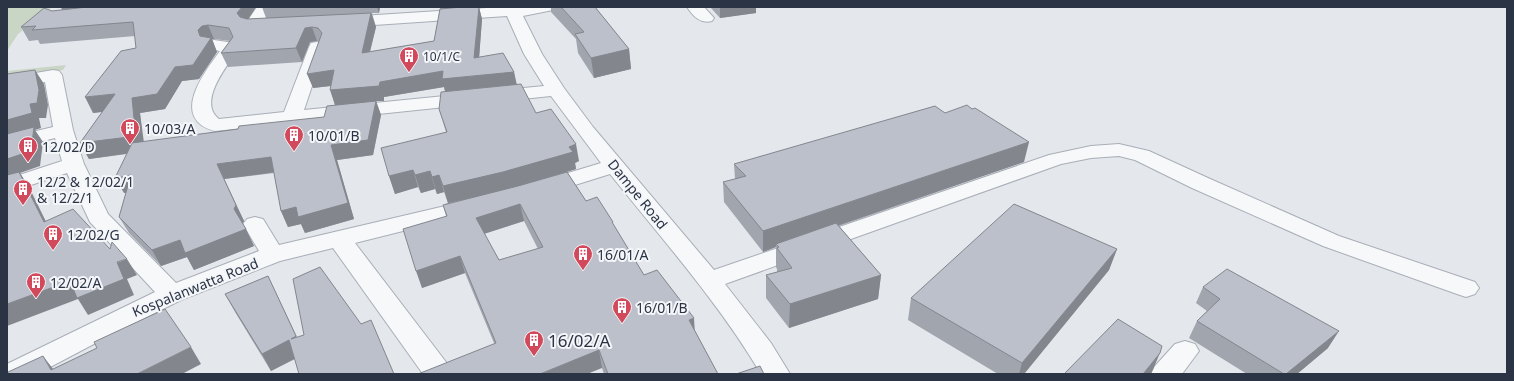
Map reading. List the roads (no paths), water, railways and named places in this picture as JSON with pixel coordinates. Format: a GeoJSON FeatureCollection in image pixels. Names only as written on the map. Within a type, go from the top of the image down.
{"type":"FeatureCollection","features":[{"type":"Feature","properties":{"kind":"street"},"geometry":{"type":"LineString","coordinates":[[265,7],[252,26],[283,25]]}},
{"type":"Feature","properties":{"kind":"street"},"geometry":{"type":"LineString","coordinates":[[330,23],[548,7]]}},
{"type":"Feature","properties":{"kind":"street","name":"Dampe Road"},"geometry":{"type":"LineString","coordinates":[[513,10],[521,31],[533,54],[556,90],[586,131],[709,282],[761,350],[776,374]]}},
{"type":"Feature","properties":{"kind":"street"},"geometry":{"type":"LineString","coordinates":[[214,45],[228,46],[229,50],[208,82],[201,102],[204,117],[215,125],[556,90]]}},
{"type":"Feature","properties":{"kind":"street"},"geometry":{"type":"LineString","coordinates":[[292,116],[317,47]]}},
{"type":"Feature","properties":{"kind":"street"},"geometry":{"type":"LineString","coordinates":[[7,83],[53,75],[63,130],[73,164],[98,217],[172,294]]}},
{"type":"Feature","properties":{"kind":"street"},"geometry":{"type":"LineString","coordinates":[[7,144],[63,130]]}},
{"type":"Feature","properties":{"kind":"street"},"geometry":{"type":"LineString","coordinates":[[709,282],[1056,159],[1092,152],[1118,150],[1142,155],[1200,183],[1331,241],[1466,288]]}},
{"type":"Feature","properties":{"kind":"street"},"geometry":{"type":"LineString","coordinates":[[7,186],[73,164]]}},
{"type":"Feature","properties":{"kind":"street","name":"Kospalanwatta Road"},"geometry":{"type":"LineString","coordinates":[[12,374],[99,329],[172,294],[273,255],[340,240],[509,197],[615,166]]}},
{"type":"Feature","properties":{"kind":"street"},"geometry":{"type":"LineString","coordinates":[[255,224],[273,255]]}},
{"type":"Feature","properties":{"kind":"street"},"geometry":{"type":"LineString","coordinates":[[340,240],[439,374]]}},
{"type":"Feature","properties":{"kind":"street"},"geometry":{"type":"LineString","coordinates":[[1165,374],[1185,351]]}},
{"type":"Feature","properties":{"kind":"place","name":"10/1/C"},"geometry":{"type":"Point","coordinates":[409,73]}},
{"type":"Feature","properties":{"kind":"place","name":"10/03/A"},"geometry":{"type":"Point","coordinates":[130,145]}},
{"type":"Feature","properties":{"kind":"place","name":"10/01/B"},"geometry":{"type":"Point","coordinates":[294,152]}},
{"type":"Feature","properties":{"kind":"place","name":"12/02/D"},"geometry":{"type":"Point","coordinates":[28,163]}},
{"type":"Feature","properties":{"kind":"place","name":"12/2 & 12/02/1 & 12/2/1"},"geometry":{"type":"Point","coordinates":[23,206]}},
{"type":"Feature","properties":{"kind":"place","name":"12/02/G"},"geometry":{"type":"Point","coordinates":[53,251]}},
{"type":"Feature","properties":{"kind":"place","name":"16/01/A"},"geometry":{"type":"Point","coordinates":[583,271]}},
{"type":"Feature","properties":{"kind":"place","name":"12/02/A"},"geometry":{"type":"Point","coordinates":[36,299]}},
{"type":"Feature","properties":{"kind":"place","name":"16/01/B"},"geometry":{"type":"Point","coordinates":[622,324]}},
{"type":"Feature","properties":{"kind":"place","name":"16/02/A"},"geometry":{"type":"Point","coordinates":[534,357]}}]}
